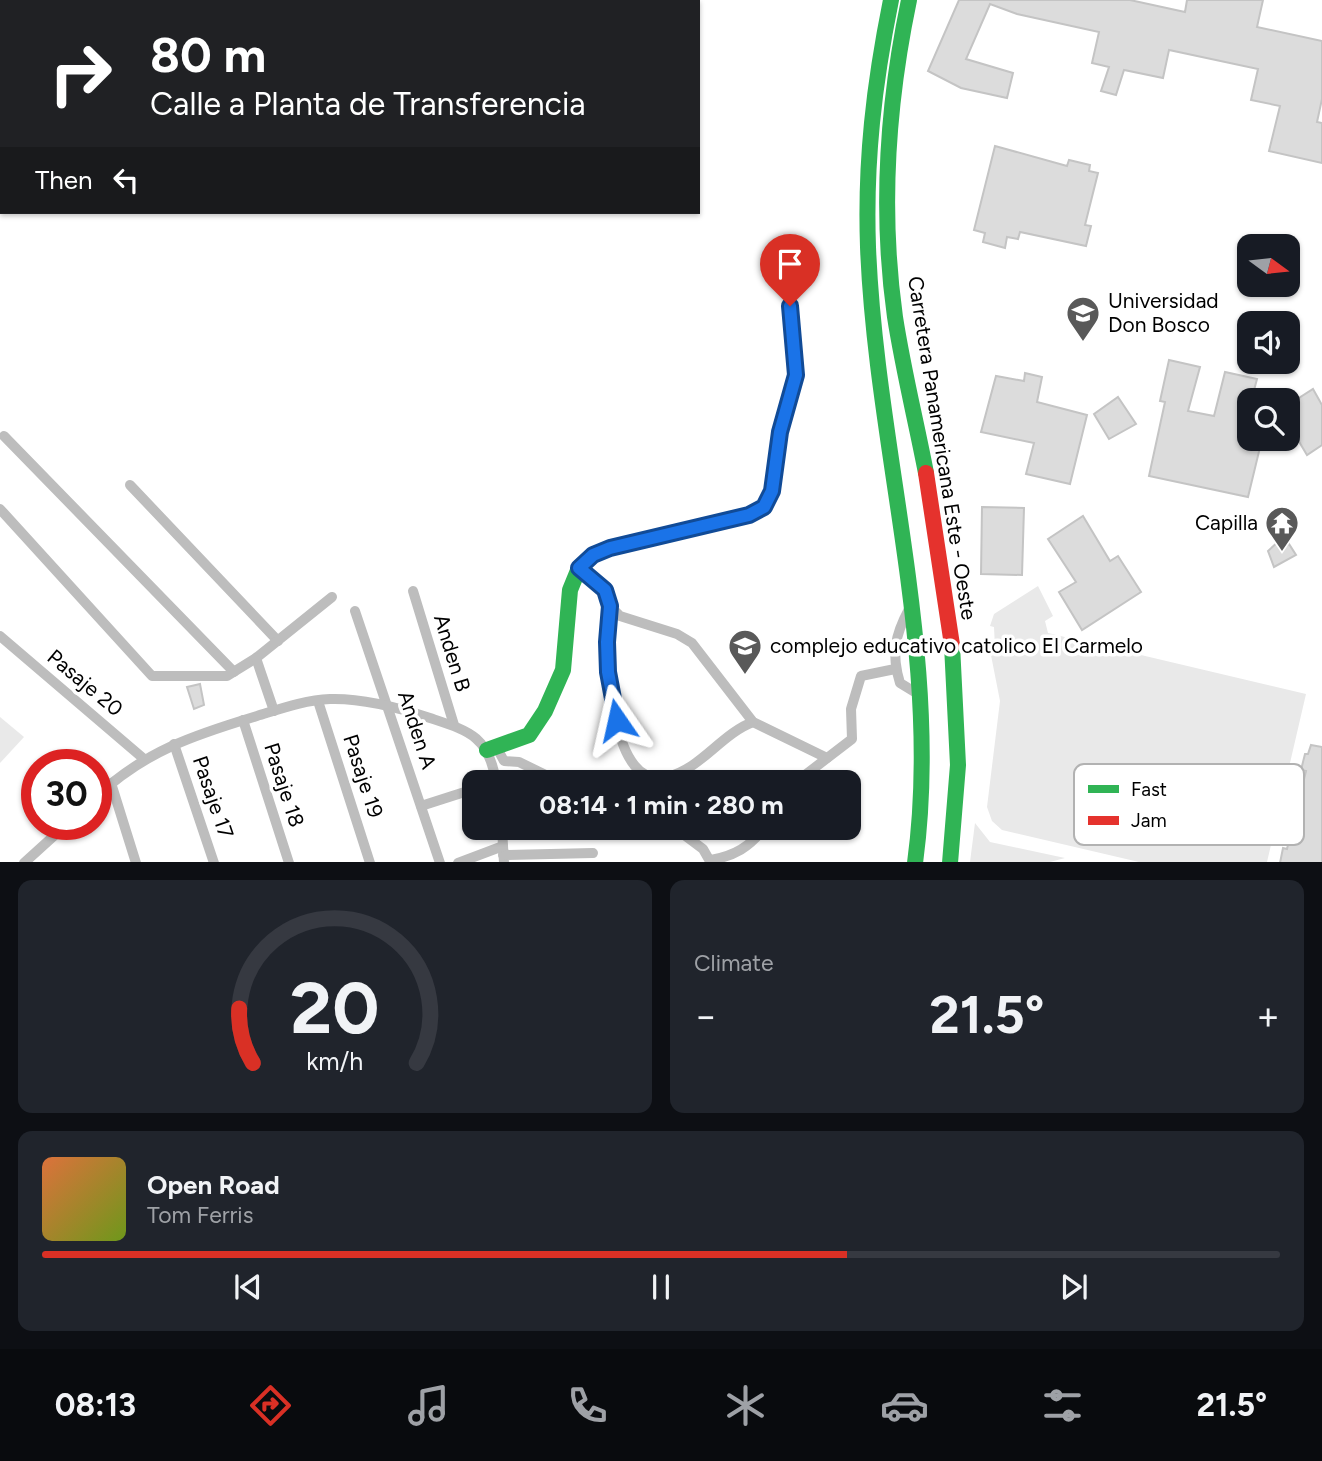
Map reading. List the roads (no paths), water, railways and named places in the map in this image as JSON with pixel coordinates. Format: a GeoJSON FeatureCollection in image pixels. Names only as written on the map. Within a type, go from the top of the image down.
{"type":"FeatureCollection","features":[{"type":"Feature","properties":{"kind":"main road"},"geometry":{"type":"LineString","coordinates":[[891,0],[871,108],[866,240],[876,345],[912,603],[922,760],[915,862]]}},
{"type":"Feature","properties":{"kind":"main road","name":"Carretera Panamericana Este - Oeste"},"geometry":{"type":"LineString","coordinates":[[909,0],[896,54],[891,96],[886,207],[895,316],[950,621],[958,730],[957,786],[950,862]]}},
{"type":"Feature","properties":{"kind":"main road"},"geometry":{"type":"LineString","coordinates":[[492,749],[529,735],[554,694],[565,660],[570,590],[579,568],[593,555],[610,548],[749,515],[764,507],[772,491],[780,432],[796,375],[790,306]]}},
{"type":"Feature","properties":{"kind":"street"},"geometry":{"type":"LineString","coordinates":[[4,436],[233,672]]}},
{"type":"Feature","properties":{"kind":"street"},"geometry":{"type":"LineString","coordinates":[[130,485],[278,640]]}},
{"type":"Feature","properties":{"kind":"street"},"geometry":{"type":"LineString","coordinates":[[0,509],[152,676],[227,676],[256,658],[332,597]]}},
{"type":"Feature","properties":{"kind":"street"},"geometry":{"type":"LineString","coordinates":[[579,568],[605,590],[610,606],[607,642],[613,703],[626,754],[636,766],[655,777],[665,778],[681,772],[735,729],[752,722]]}},
{"type":"Feature","properties":{"kind":"street","name":"Anden B"},"geometry":{"type":"LineString","coordinates":[[413,591],[454,725]]}},
{"type":"Feature","properties":{"kind":"street"},"geometry":{"type":"LineString","coordinates":[[912,603],[895,635],[895,669],[900,683],[918,694]]}},
{"type":"Feature","properties":{"kind":"street"},"geometry":{"type":"LineString","coordinates":[[610,606],[620,616],[677,634],[692,643],[752,722],[827,758]]}},
{"type":"Feature","properties":{"kind":"street","name":"Anden A"},"geometry":{"type":"LineString","coordinates":[[355,611],[440,862]]}},
{"type":"Feature","properties":{"kind":"street","name":"Pasaje 20"},"geometry":{"type":"LineString","coordinates":[[0,636],[144,759]]}},
{"type":"Feature","properties":{"kind":"street"},"geometry":{"type":"LineString","coordinates":[[256,658],[274,711]]}},
{"type":"Feature","properties":{"kind":"street"},"geometry":{"type":"LineString","coordinates":[[812,770],[852,739],[850,709],[861,676],[895,669]]}},
{"type":"Feature","properties":{"kind":"street"},"geometry":{"type":"LineString","coordinates":[[112,782],[144,759],[174,744],[274,711],[331,699],[389,708],[454,725],[478,737],[504,761],[519,762],[535,770]]}},
{"type":"Feature","properties":{"kind":"street","name":"Pasaje 19"},"geometry":{"type":"LineString","coordinates":[[318,701],[370,862]]}},
{"type":"Feature","properties":{"kind":"street","name":"Pasaje 18"},"geometry":{"type":"LineString","coordinates":[[243,720],[289,862]]}},
{"type":"Feature","properties":{"kind":"street","name":"Pasaje 17"},"geometry":{"type":"LineString","coordinates":[[174,744],[214,862]]}},
{"type":"Feature","properties":{"kind":"street"},"geometry":{"type":"LineString","coordinates":[[492,749],[495,770]]}},
{"type":"Feature","properties":{"kind":"street"},"geometry":{"type":"LineString","coordinates":[[112,786],[136,862]]}},
{"type":"Feature","properties":{"kind":"street"},"geometry":{"type":"LineString","coordinates":[[421,806],[462,793]]}},
{"type":"Feature","properties":{"kind":"street"},"geometry":{"type":"LineString","coordinates":[[25,862],[49,840]]}},
{"type":"Feature","properties":{"kind":"street"},"geometry":{"type":"LineString","coordinates":[[691,840],[703,849],[711,861],[731,856],[754,840]]}},
{"type":"Feature","properties":{"kind":"street"},"geometry":{"type":"LineString","coordinates":[[463,862],[503,854],[593,853]]}},
{"type":"Feature","properties":{"kind":"place","name":"Universidad Don Bosco"},"geometry":{"type":"Point","coordinates":[1083,343]}},
{"type":"Feature","properties":{"kind":"place","name":"Capilla"},"geometry":{"type":"Point","coordinates":[1282,553]}},
{"type":"Feature","properties":{"kind":"place","name":"complejo educativo catolico El Carmelo"},"geometry":{"type":"Point","coordinates":[745,676]}}]}
